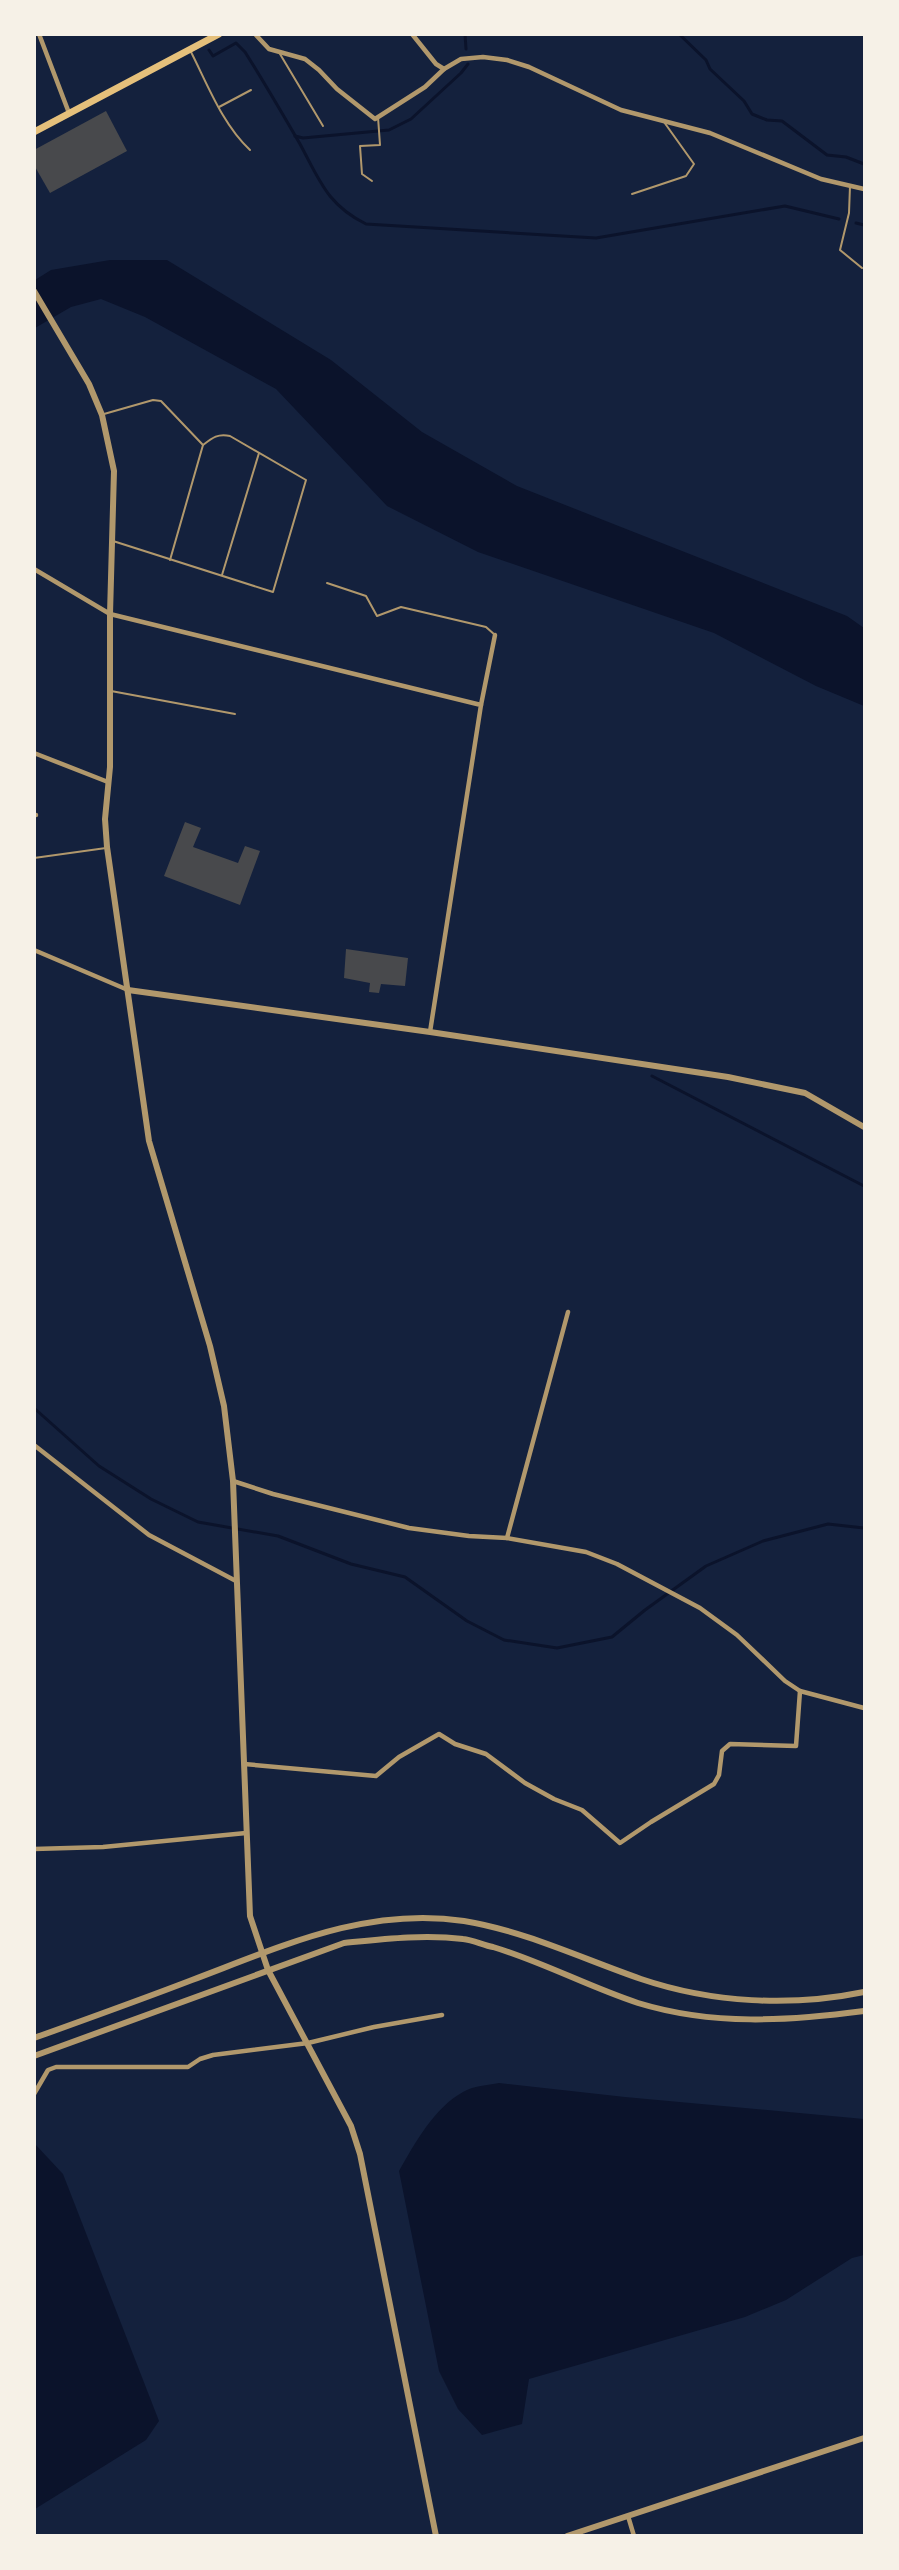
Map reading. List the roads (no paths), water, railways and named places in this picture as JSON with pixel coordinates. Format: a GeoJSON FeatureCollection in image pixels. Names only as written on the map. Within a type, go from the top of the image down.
{"type":"FeatureCollection","features":[{"type":"Feature","properties":{"kind":"main road"},"geometry":{"type":"LineString","coordinates":[[34,132],[219,34]]}},
{"type":"Feature","properties":{"kind":"street"},"geometry":{"type":"LineString","coordinates":[[39,34],[69,113]]}},
{"type":"Feature","properties":{"kind":"street"},"geometry":{"type":"LineString","coordinates":[[255,34],[269,49],[305,59],[375,119],[425,87],[444,69],[461,59],[473,56],[507,60],[529,67],[621,110],[710,133],[821,179],[864,189]]}},
{"type":"Feature","properties":{"kind":"street"},"geometry":{"type":"LineString","coordinates":[[412,34],[436,64],[444,69]]}},
{"type":"Feature","properties":{"kind":"street"},"geometry":{"type":"LineString","coordinates":[[34,291],[89,384],[102,415],[114,471],[114,541],[110,614],[111,691],[105,819],[107,848],[149,1141],[210,1346],[224,1406],[233,1481],[250,1916],[268,1970],[351,2126],[360,2154],[436,2535]]}},
{"type":"Feature","properties":{"kind":"street"},"geometry":{"type":"LineString","coordinates":[[34,569],[110,614],[465,699],[481,705]]}},
{"type":"Feature","properties":{"kind":"street"},"geometry":{"type":"LineString","coordinates":[[430,1032],[481,705],[495,634]]}},
{"type":"Feature","properties":{"kind":"street"},"geometry":{"type":"LineString","coordinates":[[34,753],[108,782]]}},
{"type":"Feature","properties":{"kind":"street"},"geometry":{"type":"LineString","coordinates":[[34,950],[128,990],[430,1032],[728,1077],[794,1090],[805,1093],[864,1127]]}},
{"type":"Feature","properties":{"kind":"street"},"geometry":{"type":"LineString","coordinates":[[507,1538],[568,1312]]}},
{"type":"Feature","properties":{"kind":"street"},"geometry":{"type":"LineString","coordinates":[[34,1445],[149,1534],[237,1581]]}},
{"type":"Feature","properties":{"kind":"street"},"geometry":{"type":"LineString","coordinates":[[233,1481],[284,1497],[409,1528],[469,1536],[507,1538],[586,1552],[617,1564],[700,1608],[737,1635],[785,1681],[800,1691],[864,1708]]}},
{"type":"Feature","properties":{"kind":"street"},"geometry":{"type":"LineString","coordinates":[[244,1764],[376,1776],[399,1757],[439,1734],[455,1744],[486,1754],[525,1783],[582,1810],[620,1843],[714,1784],[719,1774],[722,1751],[730,1744],[796,1746],[800,1691]]}},
{"type":"Feature","properties":{"kind":"street"},"geometry":{"type":"LineString","coordinates":[[34,1849],[103,1847],[246,1833]]}},
{"type":"Feature","properties":{"kind":"street"},"geometry":{"type":"LineString","coordinates":[[34,2038],[332,1929],[420,1918],[463,1921],[495,1928],[643,1980],[722,1997],[756,2001],[797,2001],[864,1992]]}},
{"type":"Feature","properties":{"kind":"street"},"geometry":{"type":"LineString","coordinates":[[34,2055],[344,1943],[397,1938],[463,1939],[513,1953],[639,2003],[691,2015],[751,2021],[815,2018],[864,2011]]}},
{"type":"Feature","properties":{"kind":"street"},"geometry":{"type":"LineString","coordinates":[[34,2094],[48,2070],[56,2067],[188,2067],[200,2059],[213,2055],[307,2043],[374,2027],[442,2015]]}},
{"type":"Feature","properties":{"kind":"street"},"geometry":{"type":"LineString","coordinates":[[567,2535],[864,2438]]}},
{"type":"Feature","properties":{"kind":"street"},"geometry":{"type":"LineString","coordinates":[[628,2516],[634,2535]]}},
{"type":"Feature","properties":{"kind":"lane"},"geometry":{"type":"LineString","coordinates":[[190,49],[219,107],[242,143],[250,150]]}},
{"type":"Feature","properties":{"kind":"lane"},"geometry":{"type":"LineString","coordinates":[[278,51],[323,126]]}},
{"type":"Feature","properties":{"kind":"lane"},"geometry":{"type":"LineString","coordinates":[[219,107],[251,90]]}},
{"type":"Feature","properties":{"kind":"lane"},"geometry":{"type":"LineString","coordinates":[[372,181],[362,174],[360,146],[380,145],[378,117]]}},
{"type":"Feature","properties":{"kind":"lane"},"geometry":{"type":"LineString","coordinates":[[632,194],[686,176],[694,165],[663,121]]}},
{"type":"Feature","properties":{"kind":"lane"},"geometry":{"type":"LineString","coordinates":[[850,185],[849,213],[840,250],[862,268]]}},
{"type":"Feature","properties":{"kind":"lane"},"geometry":{"type":"LineString","coordinates":[[102,415],[153,400],[161,401],[203,445]]}},
{"type":"Feature","properties":{"kind":"lane"},"geometry":{"type":"LineString","coordinates":[[114,541],[170,560],[273,592],[306,480],[230,436],[223,434],[213,437],[203,445],[170,560]]}},
{"type":"Feature","properties":{"kind":"lane"},"geometry":{"type":"LineString","coordinates":[[222,575],[259,453]]}},
{"type":"Feature","properties":{"kind":"lane"},"geometry":{"type":"LineString","coordinates":[[327,584],[366,596],[377,616],[401,607],[486,627],[495,634]]}},
{"type":"Feature","properties":{"kind":"lane"},"geometry":{"type":"LineString","coordinates":[[111,691],[235,714]]}},
{"type":"Feature","properties":{"kind":"lane"},"geometry":{"type":"LineString","coordinates":[[34,858],[107,848]]}},
{"type":"Feature","properties":{"kind":"water"},"geometry":{"type":"Polygon","coordinates":[[[110,260],[167,260],[331,360],[422,432],[517,486],[847,616],[864,628],[864,706],[816,686],[714,633],[478,552],[387,506],[276,389],[145,317],[101,299],[71,307],[35,328],[35,280],[51,270],[110,260]]]}},
{"type":"Feature","properties":{"kind":"water"},"geometry":{"type":"Polygon","coordinates":[[[499,2083],[864,2119],[864,2255],[852,2258],[786,2300],[745,2317],[529,2379],[522,2424],[482,2435],[458,2409],[439,2371],[399,2171],[426,2127],[443,2107],[467,2090],[499,2083]]]}},
{"type":"Feature","properties":{"kind":"water"},"geometry":{"type":"Polygon","coordinates":[[[35,2144],[63,2174],[159,2421],[146,2440],[35,2509],[35,2144]]]}},
{"type":"Feature","properties":{"kind":"waterway"},"geometry":{"type":"LineString","coordinates":[[465,34],[466,49]]}},
{"type":"Feature","properties":{"kind":"waterway"},"geometry":{"type":"LineString","coordinates":[[679,34],[706,60],[710,69],[744,101],[752,114],[767,120],[782,121],[827,155],[846,157],[864,164]]}},
{"type":"Feature","properties":{"kind":"waterway"},"geometry":{"type":"LineString","coordinates":[[209,50],[213,56],[236,43],[245,52],[319,180],[333,200],[353,217],[366,224],[596,238],[785,206],[839,219]]}},
{"type":"Feature","properties":{"kind":"waterway"},"geometry":{"type":"LineString","coordinates":[[295,136],[303,138],[389,130],[411,119],[468,64]]}},
{"type":"Feature","properties":{"kind":"waterway"},"geometry":{"type":"LineString","coordinates":[[856,223],[864,225]]}},
{"type":"Feature","properties":{"kind":"waterway"},"geometry":{"type":"LineString","coordinates":[[652,1076],[864,1186]]}},
{"type":"Feature","properties":{"kind":"waterway"},"geometry":{"type":"LineString","coordinates":[[34,1408],[99,1466],[151,1499],[198,1522],[278,1536],[351,1564],[405,1577],[467,1621],[504,1640],[557,1648],[612,1637],[706,1566],[763,1541],[828,1524],[864,1528]]}}]}
